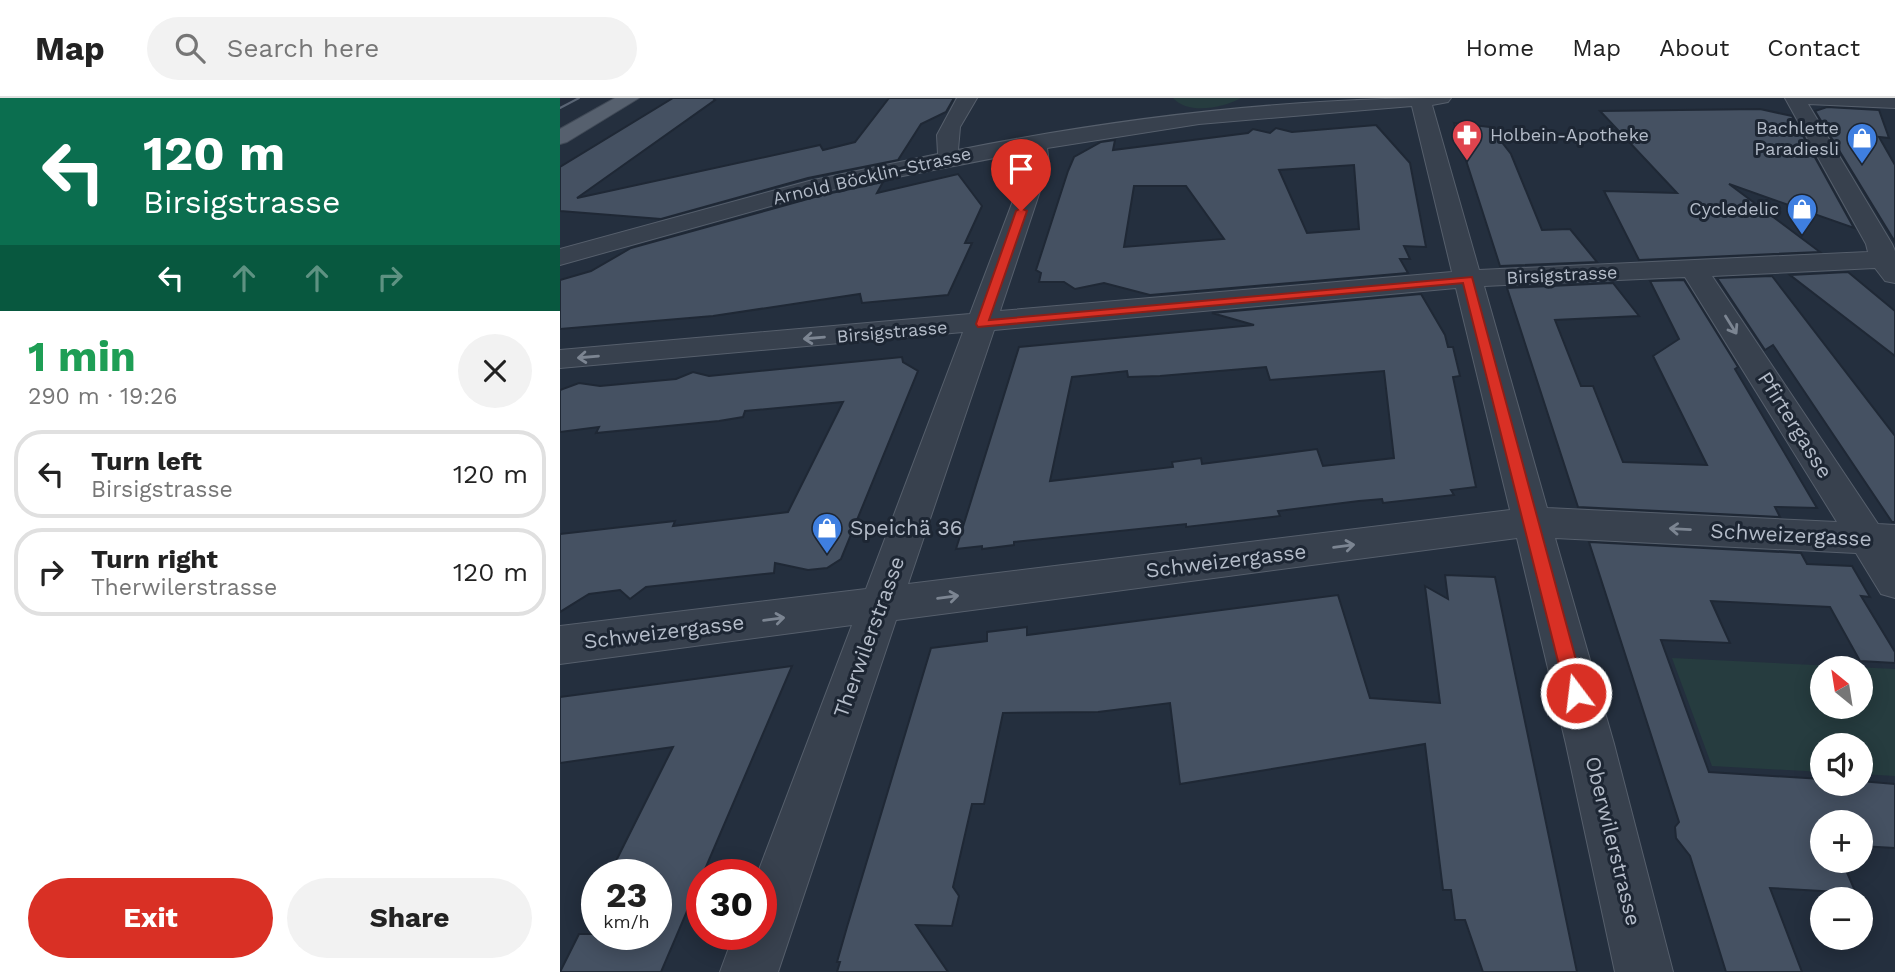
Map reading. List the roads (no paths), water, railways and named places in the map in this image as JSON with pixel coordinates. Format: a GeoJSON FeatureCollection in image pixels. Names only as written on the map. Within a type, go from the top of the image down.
{"type":"FeatureCollection","features":[{"type":"Feature","properties":{"kind":"main road"},"geometry":{"type":"LineString","coordinates":[[560,138],[629,98]]}},
{"type":"Feature","properties":{"kind":"street"},"geometry":{"type":"LineString","coordinates":[[951,158],[945,148],[945,138],[967,98]]}},
{"type":"Feature","properties":{"kind":"street"},"geometry":{"type":"LineString","coordinates":[[1795,98],[1891,264]]}},
{"type":"Feature","properties":{"kind":"street"},"geometry":{"type":"LineString","coordinates":[[1808,98],[1895,102]]}},
{"type":"Feature","properties":{"kind":"street","name":"Arnold Böcklin-Strasse"},"geometry":{"type":"LineString","coordinates":[[560,257],[817,186],[951,158],[1199,118],[1367,101],[1431,99]]}},
{"type":"Feature","properties":{"kind":"street","name":"Oberwilerstrasse"},"geometry":{"type":"LineString","coordinates":[[1431,99],[1468,279],[1590,744],[1644,972]]}},
{"type":"Feature","properties":{"kind":"street","name":"Therwilerstrasse"},"geometry":{"type":"LineString","coordinates":[[749,972],[1038,164],[1035,143]]}},
{"type":"Feature","properties":{"kind":"street","name":"Birsigstrasse"},"geometry":{"type":"LineString","coordinates":[[560,359],[982,324],[1468,279],[1693,268],[1891,264]]}},
{"type":"Feature","properties":{"kind":"street","name":"Pfirtergasse"},"geometry":{"type":"LineString","coordinates":[[1693,268],[1881,539],[1895,582]]}},
{"type":"Feature","properties":{"kind":"street","name":"Schweizergasse"},"geometry":{"type":"LineString","coordinates":[[560,645],[1531,522],[1881,539]]}},
{"type":"Feature","properties":{"kind":"tram line"},"geometry":{"type":"LineString","coordinates":[[560,108],[579,98]]}},
{"type":"Feature","properties":{"kind":"place","name":"Holbein-Apotheke"},"geometry":{"type":"Point","coordinates":[1467,162]}},
{"type":"Feature","properties":{"kind":"place","name":"Bachlette Paradiesli"},"geometry":{"type":"Point","coordinates":[1862,165]}},
{"type":"Feature","properties":{"kind":"place","name":"Cycledelic"},"geometry":{"type":"Point","coordinates":[1802,236]}},
{"type":"Feature","properties":{"kind":"place","name":"Speichä 36"},"geometry":{"type":"Point","coordinates":[827,555]}}]}
